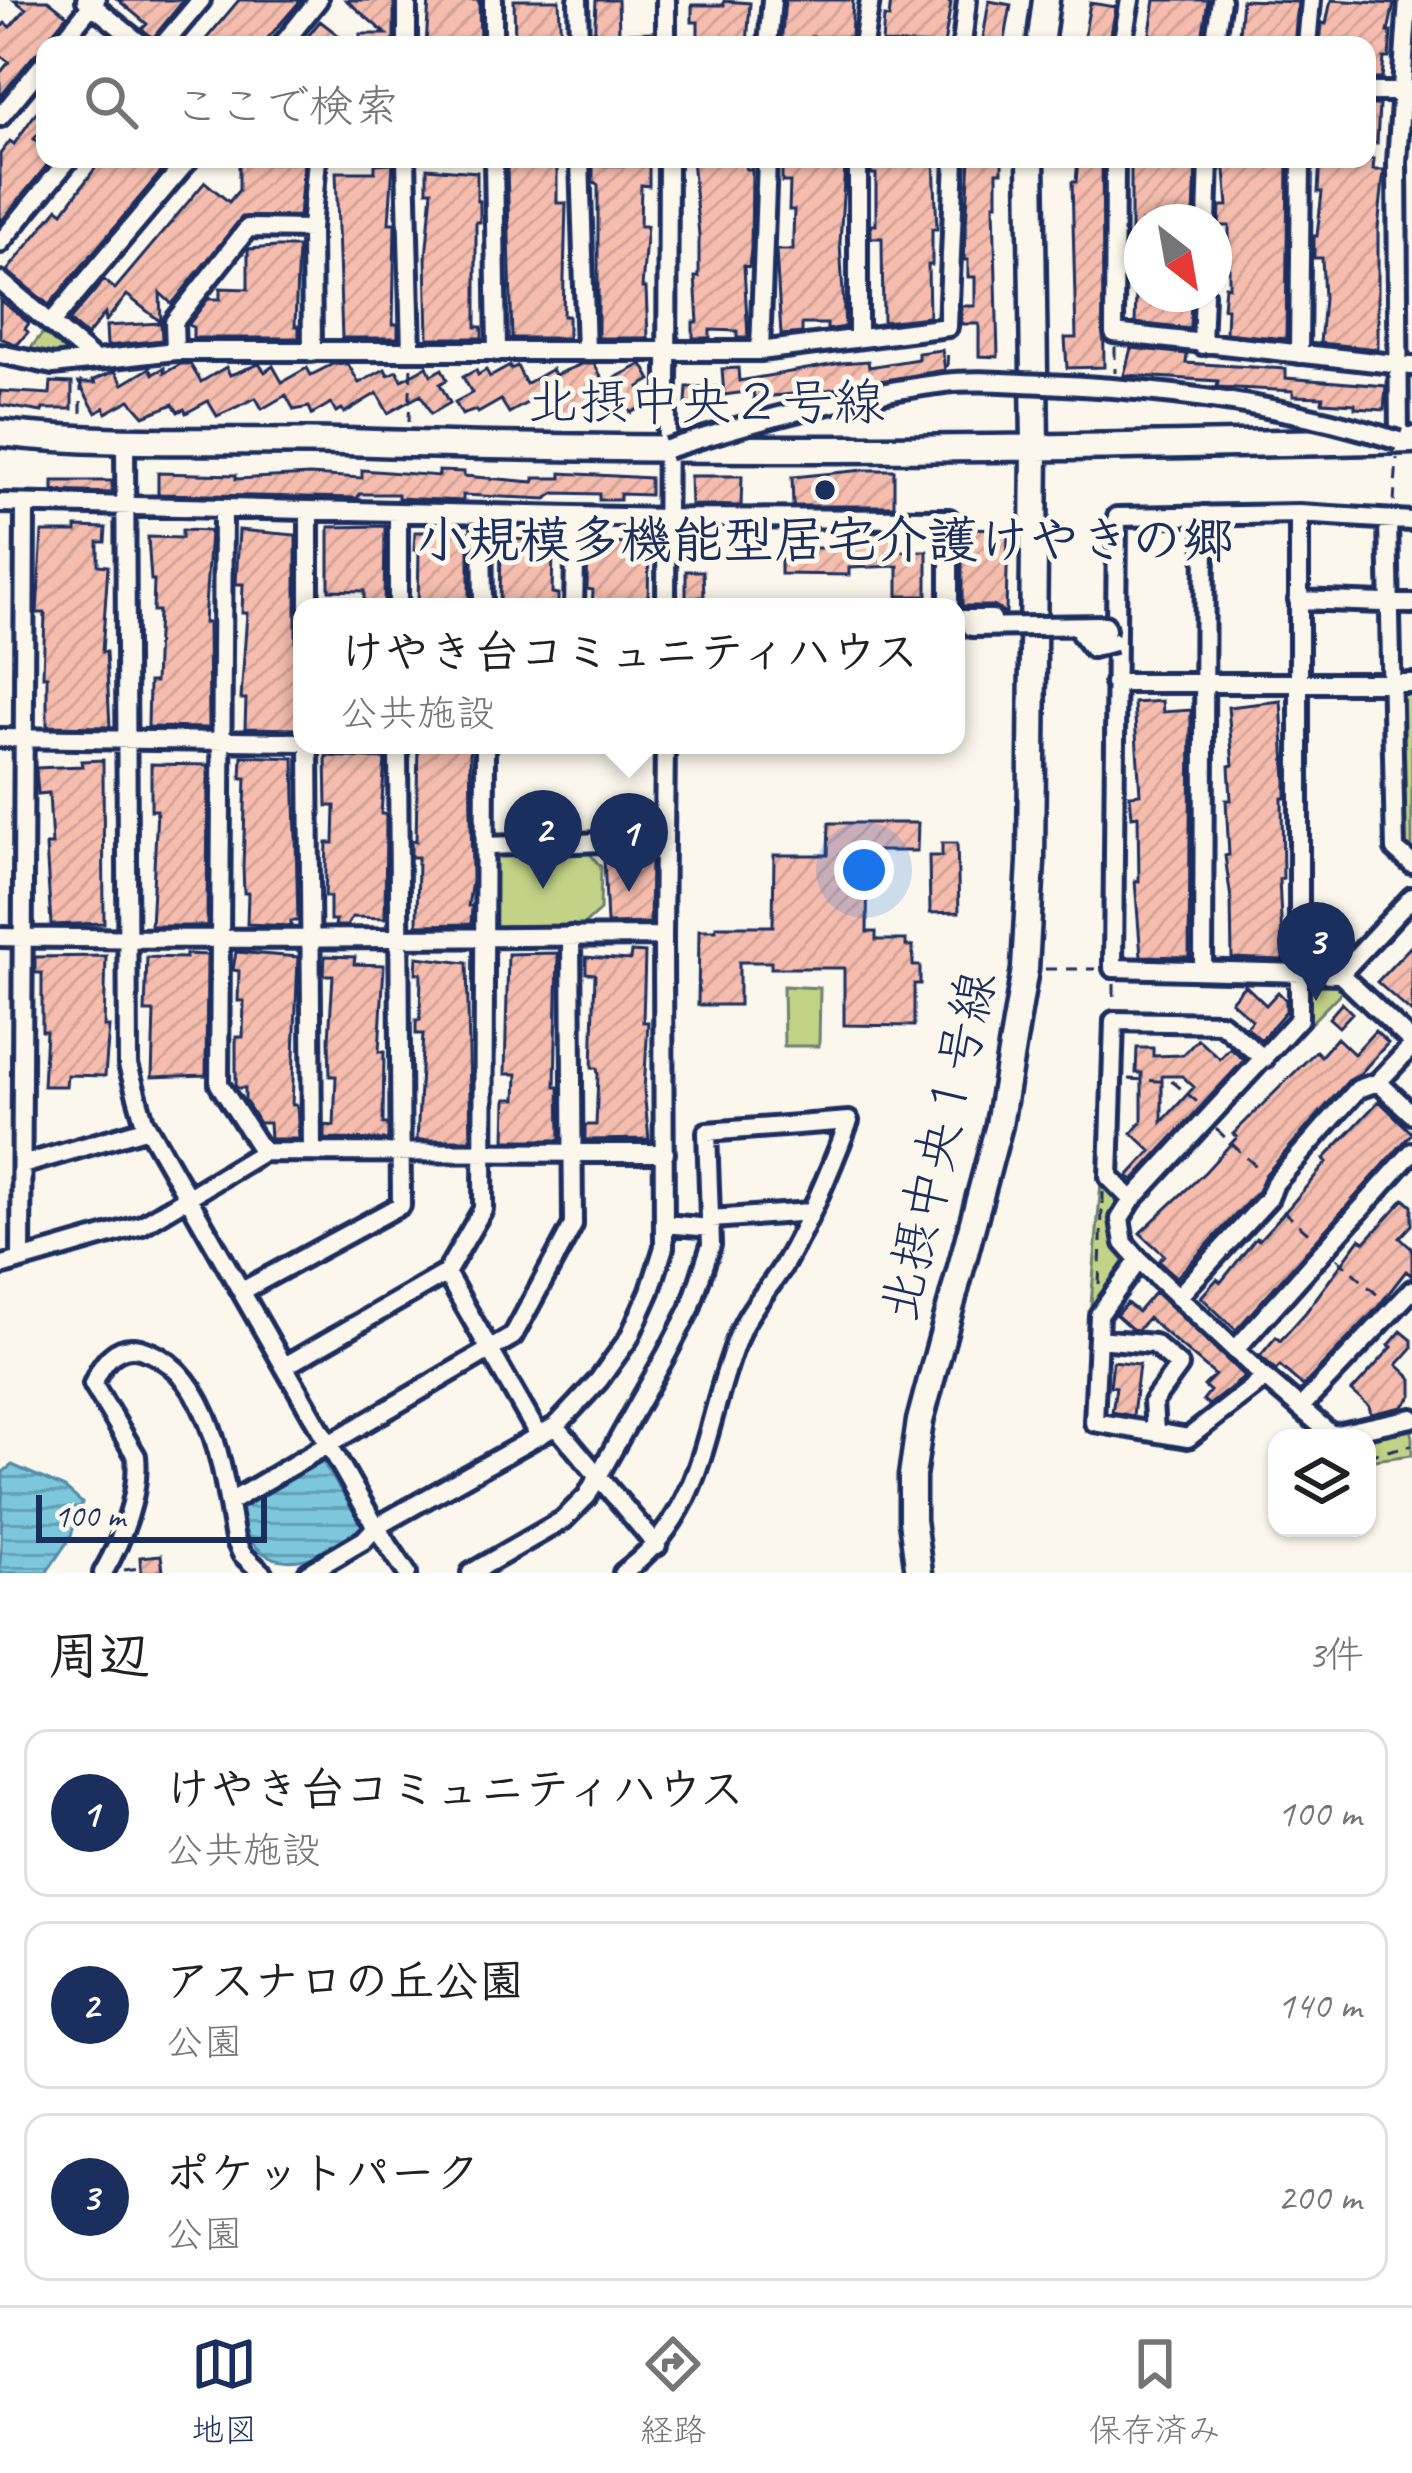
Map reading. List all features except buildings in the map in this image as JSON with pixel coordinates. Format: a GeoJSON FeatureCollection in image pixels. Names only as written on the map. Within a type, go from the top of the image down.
{"type":"FeatureCollection","features":[{"type":"Feature","properties":{"kind":"street"},"geometry":{"type":"LineString","coordinates":[[171,36],[201,0]]}},
{"type":"Feature","properties":{"kind":"street"},"geometry":{"type":"LineString","coordinates":[[289,36],[318,0]]}},
{"type":"Feature","properties":{"kind":"street"},"geometry":{"type":"LineString","coordinates":[[406,36],[407,0]]}},
{"type":"Feature","properties":{"kind":"street"},"geometry":{"type":"LineString","coordinates":[[493,0],[493,36]]}},
{"type":"Feature","properties":{"kind":"street"},"geometry":{"type":"LineString","coordinates":[[578,0],[578,36]]}},
{"type":"Feature","properties":{"kind":"street"},"geometry":{"type":"LineString","coordinates":[[666,0],[667,36]]}},
{"type":"Feature","properties":{"kind":"street"},"geometry":{"type":"LineString","coordinates":[[769,36],[772,0]]}},
{"type":"Feature","properties":{"kind":"street"},"geometry":{"type":"LineString","coordinates":[[864,36],[870,0]]}},
{"type":"Feature","properties":{"kind":"street"},"geometry":{"type":"LineString","coordinates":[[963,36],[967,0]]}},
{"type":"Feature","properties":{"kind":"street"},"geometry":{"type":"LineString","coordinates":[[1041,36],[1046,0]]}},
{"type":"Feature","properties":{"kind":"street"},"geometry":{"type":"LineString","coordinates":[[1124,36],[1130,0]]}},
{"type":"Feature","properties":{"kind":"street"},"geometry":{"type":"LineString","coordinates":[[1215,36],[1221,0]]}},
{"type":"Feature","properties":{"kind":"street"},"geometry":{"type":"LineString","coordinates":[[1308,36],[1311,0]]}},
{"type":"Feature","properties":{"kind":"street"},"geometry":{"type":"LineString","coordinates":[[667,449],[767,418],[946,383],[1114,387],[1281,410],[1405,441],[1408,0]]}},
{"type":"Feature","properties":{"kind":"street"},"geometry":{"type":"LineString","coordinates":[[66,36],[91,2],[131,36]]}},
{"type":"Feature","properties":{"kind":"street"},"geometry":{"type":"LineString","coordinates":[[0,117],[36,73]]}},
{"type":"Feature","properties":{"kind":"street"},"geometry":{"type":"LineString","coordinates":[[0,243],[62,168]]}},
{"type":"Feature","properties":{"kind":"street"},"geometry":{"type":"LineString","coordinates":[[51,323],[181,168]]}},
{"type":"Feature","properties":{"kind":"street"},"geometry":{"type":"LineString","coordinates":[[312,352],[310,230],[315,168]]}},
{"type":"Feature","properties":{"kind":"street"},"geometry":{"type":"LineString","coordinates":[[406,168],[411,352]]}},
{"type":"Feature","properties":{"kind":"street"},"geometry":{"type":"LineString","coordinates":[[494,168],[497,352]]}},
{"type":"Feature","properties":{"kind":"street"},"geometry":{"type":"LineString","coordinates":[[580,168],[586,352]]}},
{"type":"Feature","properties":{"kind":"street"},"geometry":{"type":"LineString","coordinates":[[666,598],[668,168]]}},
{"type":"Feature","properties":{"kind":"street"},"geometry":{"type":"LineString","coordinates":[[760,351],[767,168]]}},
{"type":"Feature","properties":{"kind":"street"},"geometry":{"type":"LineString","coordinates":[[858,168],[858,338]]}},
{"type":"Feature","properties":{"kind":"street"},"geometry":{"type":"LineString","coordinates":[[0,354],[53,365],[175,351],[760,351],[948,327],[955,168]]}},
{"type":"Feature","properties":{"kind":"street","name":"北摂中央１号線"},"geometry":{"type":"LineString","coordinates":[[919,1573],[911,1476],[920,1421],[999,1125],[1025,969],[1031,862],[1035,445],[1031,168]]}},
{"type":"Feature","properties":{"kind":"street"},"geometry":{"type":"LineString","coordinates":[[1115,168],[1114,333],[1404,366]]}},
{"type":"Feature","properties":{"kind":"street"},"geometry":{"type":"LineString","coordinates":[[1208,204],[1209,168]]}},
{"type":"Feature","properties":{"kind":"street"},"geometry":{"type":"LineString","coordinates":[[1299,354],[1301,168]]}},
{"type":"Feature","properties":{"kind":"street"},"geometry":{"type":"LineString","coordinates":[[175,351],[174,322],[248,228],[310,230]]}},
{"type":"Feature","properties":{"kind":"street"},"geometry":{"type":"LineString","coordinates":[[0,281],[86,359]]}},
{"type":"Feature","properties":{"kind":"street"},"geometry":{"type":"LineString","coordinates":[[1202,345],[1203,312]]}},
{"type":"Feature","properties":{"kind":"street","name":"北摂中央２号線"},"geometry":{"type":"LineString","coordinates":[[0,433],[82,440],[220,438],[667,449],[1405,441]]}},
{"type":"Feature","properties":{"kind":"street"},"geometry":{"type":"LineString","coordinates":[[124,440],[128,1065],[148,1128],[406,1573]]}},
{"type":"Feature","properties":{"kind":"street"},"geometry":{"type":"LineString","coordinates":[[0,503],[482,515],[949,519],[949,598]]}},
{"type":"Feature","properties":{"kind":"street"},"geometry":{"type":"LineString","coordinates":[[21,1260],[26,506]]}},
{"type":"Feature","properties":{"kind":"street"},"geometry":{"type":"LineString","coordinates":[[223,510],[219,1084],[263,1152]]}},
{"type":"Feature","properties":{"kind":"street"},"geometry":{"type":"LineString","coordinates":[[309,512],[309,598]]}},
{"type":"Feature","properties":{"kind":"street"},"geometry":{"type":"LineString","coordinates":[[398,513],[398,598]]}},
{"type":"Feature","properties":{"kind":"street"},"geometry":{"type":"LineString","coordinates":[[1299,514],[1299,1019],[1132,1200],[1120,1219],[1124,1243],[1139,1260],[1332,1435],[1412,1417]]}},
{"type":"Feature","properties":{"kind":"street"},"geometry":{"type":"LineString","coordinates":[[1178,1297],[1358,1090],[1378,1082],[1412,1044],[1340,974],[1114,968],[1117,517],[1299,514],[1412,521]]}},
{"type":"Feature","properties":{"kind":"street"},"geometry":{"type":"LineString","coordinates":[[482,515],[483,598]]}},
{"type":"Feature","properties":{"kind":"street"},"geometry":{"type":"LineString","coordinates":[[1203,968],[1205,515]]}},
{"type":"Feature","properties":{"kind":"street"},"geometry":{"type":"LineString","coordinates":[[574,598],[576,516]]}},
{"type":"Feature","properties":{"kind":"street"},"geometry":{"type":"LineString","coordinates":[[1388,521],[1395,849],[1412,864]]}},
{"type":"Feature","properties":{"kind":"street"},"geometry":{"type":"LineString","coordinates":[[1298,600],[1412,604]]}},
{"type":"Feature","properties":{"kind":"street"},"geometry":{"type":"LineString","coordinates":[[965,619],[992,619],[972,626],[1105,625],[1106,630],[1081,634],[1092,648],[1114,642]]}},
{"type":"Feature","properties":{"kind":"street"},"geometry":{"type":"LineString","coordinates":[[1114,683],[1412,683]]}},
{"type":"Feature","properties":{"kind":"street"},"geometry":{"type":"LineString","coordinates":[[0,738],[293,744]]}},
{"type":"Feature","properties":{"kind":"street"},"geometry":{"type":"LineString","coordinates":[[306,754],[312,1149]]}},
{"type":"Feature","properties":{"kind":"street"},"geometry":{"type":"LineString","coordinates":[[242,1292],[401,1205],[398,754]]}},
{"type":"Feature","properties":{"kind":"street"},"geometry":{"type":"LineString","coordinates":[[285,1366],[446,1273],[483,1209],[485,754]]}},
{"type":"Feature","properties":{"kind":"street"},"geometry":{"type":"LineString","coordinates":[[308,1573],[364,1540],[376,1527],[556,1426],[599,1380],[628,1338],[650,1291],[664,1247],[665,754]]}},
{"type":"Feature","properties":{"kind":"street"},"geometry":{"type":"LineString","coordinates":[[485,845],[664,840]]}},
{"type":"Feature","properties":{"kind":"street"},"geometry":{"type":"LineString","coordinates":[[1340,974],[1412,897]]}},
{"type":"Feature","properties":{"kind":"street"},"geometry":{"type":"LineString","coordinates":[[230,1502],[513,1336],[573,1225],[571,936]]}},
{"type":"Feature","properties":{"kind":"street"},"geometry":{"type":"LineString","coordinates":[[0,937],[663,936]]}},
{"type":"Feature","properties":{"kind":"street"},"geometry":{"type":"LineString","coordinates":[[1132,1200],[1109,1178],[1114,1021],[1221,1022],[1264,1059]]}},
{"type":"Feature","properties":{"kind":"street"},"geometry":{"type":"LineString","coordinates":[[1378,1082],[1412,1114]]}},
{"type":"Feature","properties":{"kind":"street"},"geometry":{"type":"LineString","coordinates":[[471,1573],[563,1520],[599,1477],[690,1309],[707,1263],[711,1223],[707,1132],[849,1121],[811,1212],[775,1280],[741,1328],[680,1514],[657,1546],[622,1573]]}},
{"type":"Feature","properties":{"kind":"street"},"geometry":{"type":"LineString","coordinates":[[22,1166],[148,1128]]}},
{"type":"Feature","properties":{"kind":"street"},"geometry":{"type":"LineString","coordinates":[[0,1266],[142,1225],[263,1152],[665,1154]]}},
{"type":"Feature","properties":{"kind":"street"},"geometry":{"type":"LineString","coordinates":[[1235,1350],[1412,1152]]}},
{"type":"Feature","properties":{"kind":"street"},"geometry":{"type":"LineString","coordinates":[[664,1225],[811,1212]]}},
{"type":"Feature","properties":{"kind":"street"},"geometry":{"type":"LineString","coordinates":[[1139,1260],[1100,1315],[1094,1422],[1188,1438],[1265,1378]]}},
{"type":"Feature","properties":{"kind":"street"},"geometry":{"type":"LineString","coordinates":[[446,1273],[539,1436]]}},
{"type":"Feature","properties":{"kind":"street"},"geometry":{"type":"LineString","coordinates":[[1300,1408],[1412,1290]]}},
{"type":"Feature","properties":{"kind":"street"},"geometry":{"type":"LineString","coordinates":[[1098,1339],[1154,1344],[1179,1366],[1153,1402],[1155,1432]]}},
{"type":"Feature","properties":{"kind":"street"},"geometry":{"type":"LineString","coordinates":[[103,1573],[123,1536],[137,1468],[136,1456],[93,1384],[111,1354],[131,1347],[160,1358],[182,1379],[213,1430],[235,1538],[242,1554],[262,1573]]}},
{"type":"Feature","properties":{"kind":"street"},"geometry":{"type":"LineString","coordinates":[[556,1426],[657,1546]]}},
{"type":"Feature","properties":{"kind":"path"},"geometry":{"type":"LineString","coordinates":[[946,383],[948,327]]}},
{"type":"Feature","properties":{"kind":"path"},"geometry":{"type":"LineString","coordinates":[[1114,333],[1114,387]]}},
{"type":"Feature","properties":{"kind":"path"},"geometry":{"type":"LineString","coordinates":[[408,445],[411,352]]}},
{"type":"Feature","properties":{"kind":"path"},"geometry":{"type":"LineString","coordinates":[[82,440],[86,359]]}},
{"type":"Feature","properties":{"kind":"path"},"geometry":{"type":"LineString","coordinates":[[1388,521],[1405,441]]}},
{"type":"Feature","properties":{"kind":"path"},"geometry":{"type":"LineString","coordinates":[[1025,969],[1114,968],[1114,1021]]}},
{"type":"Feature","properties":{"kind":"path"},"geometry":{"type":"LineString","coordinates":[[1113,1078],[1173,1082],[1325,1247],[1394,1310]]}},
{"type":"Feature","properties":{"kind":"path"},"geometry":{"type":"LineString","coordinates":[[1103,1212],[1112,1201],[1103,1189],[1101,1230],[1109,1235],[1099,1286],[1110,1274]]}},
{"type":"Feature","properties":{"kind":"path"},"geometry":{"type":"LineString","coordinates":[[1104,1246],[1109,1255]]}},
{"type":"Feature","properties":{"kind":"path"},"geometry":{"type":"LineString","coordinates":[[1376,1454],[1412,1445]]}},
{"type":"Feature","properties":{"kind":"green space"},"geometry":{"type":"Polygon","coordinates":[[[51,323],[92,358],[20,361],[51,323]]]}},
{"type":"Feature","properties":{"kind":"green space"},"geometry":{"type":"Polygon","coordinates":[[[1393,683],[1412,683],[1412,864],[1395,849],[1393,683]]]}},
{"type":"Feature","properties":{"kind":"green space"},"geometry":{"type":"Polygon","coordinates":[[[582,844],[601,867],[600,910],[571,936],[485,937],[485,846],[582,844]]]}},
{"type":"Feature","properties":{"kind":"green space"},"geometry":{"type":"Polygon","coordinates":[[[1297,970],[1350,983],[1308,1026],[1299,1019],[1297,970]]]}},
{"type":"Feature","properties":{"kind":"green space"},"geometry":{"type":"Polygon","coordinates":[[[783,986],[820,988],[819,1046],[784,1046],[783,986]]]}},
{"type":"Feature","properties":{"kind":"green space"},"geometry":{"type":"Polygon","coordinates":[[[1106,1181],[1126,1199],[1116,1216],[1135,1261],[1096,1312],[1091,1305],[1101,1182],[1106,1181]]]}},
{"type":"Feature","properties":{"kind":"green space"},"geometry":{"type":"Polygon","coordinates":[[[1412,1427],[1412,1455],[1376,1460],[1376,1434],[1412,1427]]]}},
{"type":"Feature","properties":{"kind":"water"},"geometry":{"type":"Polygon","coordinates":[[[319,1456],[363,1526],[359,1537],[298,1560],[266,1555],[244,1529],[237,1507],[319,1456]]]}},
{"type":"Feature","properties":{"kind":"water"},"geometry":{"type":"Polygon","coordinates":[[[12,1465],[65,1488],[82,1503],[70,1538],[46,1573],[0,1573],[3,1472],[12,1465]]]}},
{"type":"Feature","properties":{"kind":"place","name":"小規模多機能型居宅介護けやきの郷"},"geometry":{"type":"Point","coordinates":[825,490]}},
{"type":"Feature","properties":{"kind":"place","name":"アスナロの丘公園"},"geometry":{"type":"Point","coordinates":[543,889]}},
{"type":"Feature","properties":{"kind":"place","name":"けやき台コミュニティハウス"},"geometry":{"type":"Point","coordinates":[629,892]}},
{"type":"Feature","properties":{"kind":"place","name":"ポケットパーク"},"geometry":{"type":"Point","coordinates":[1316,1001]}}]}
